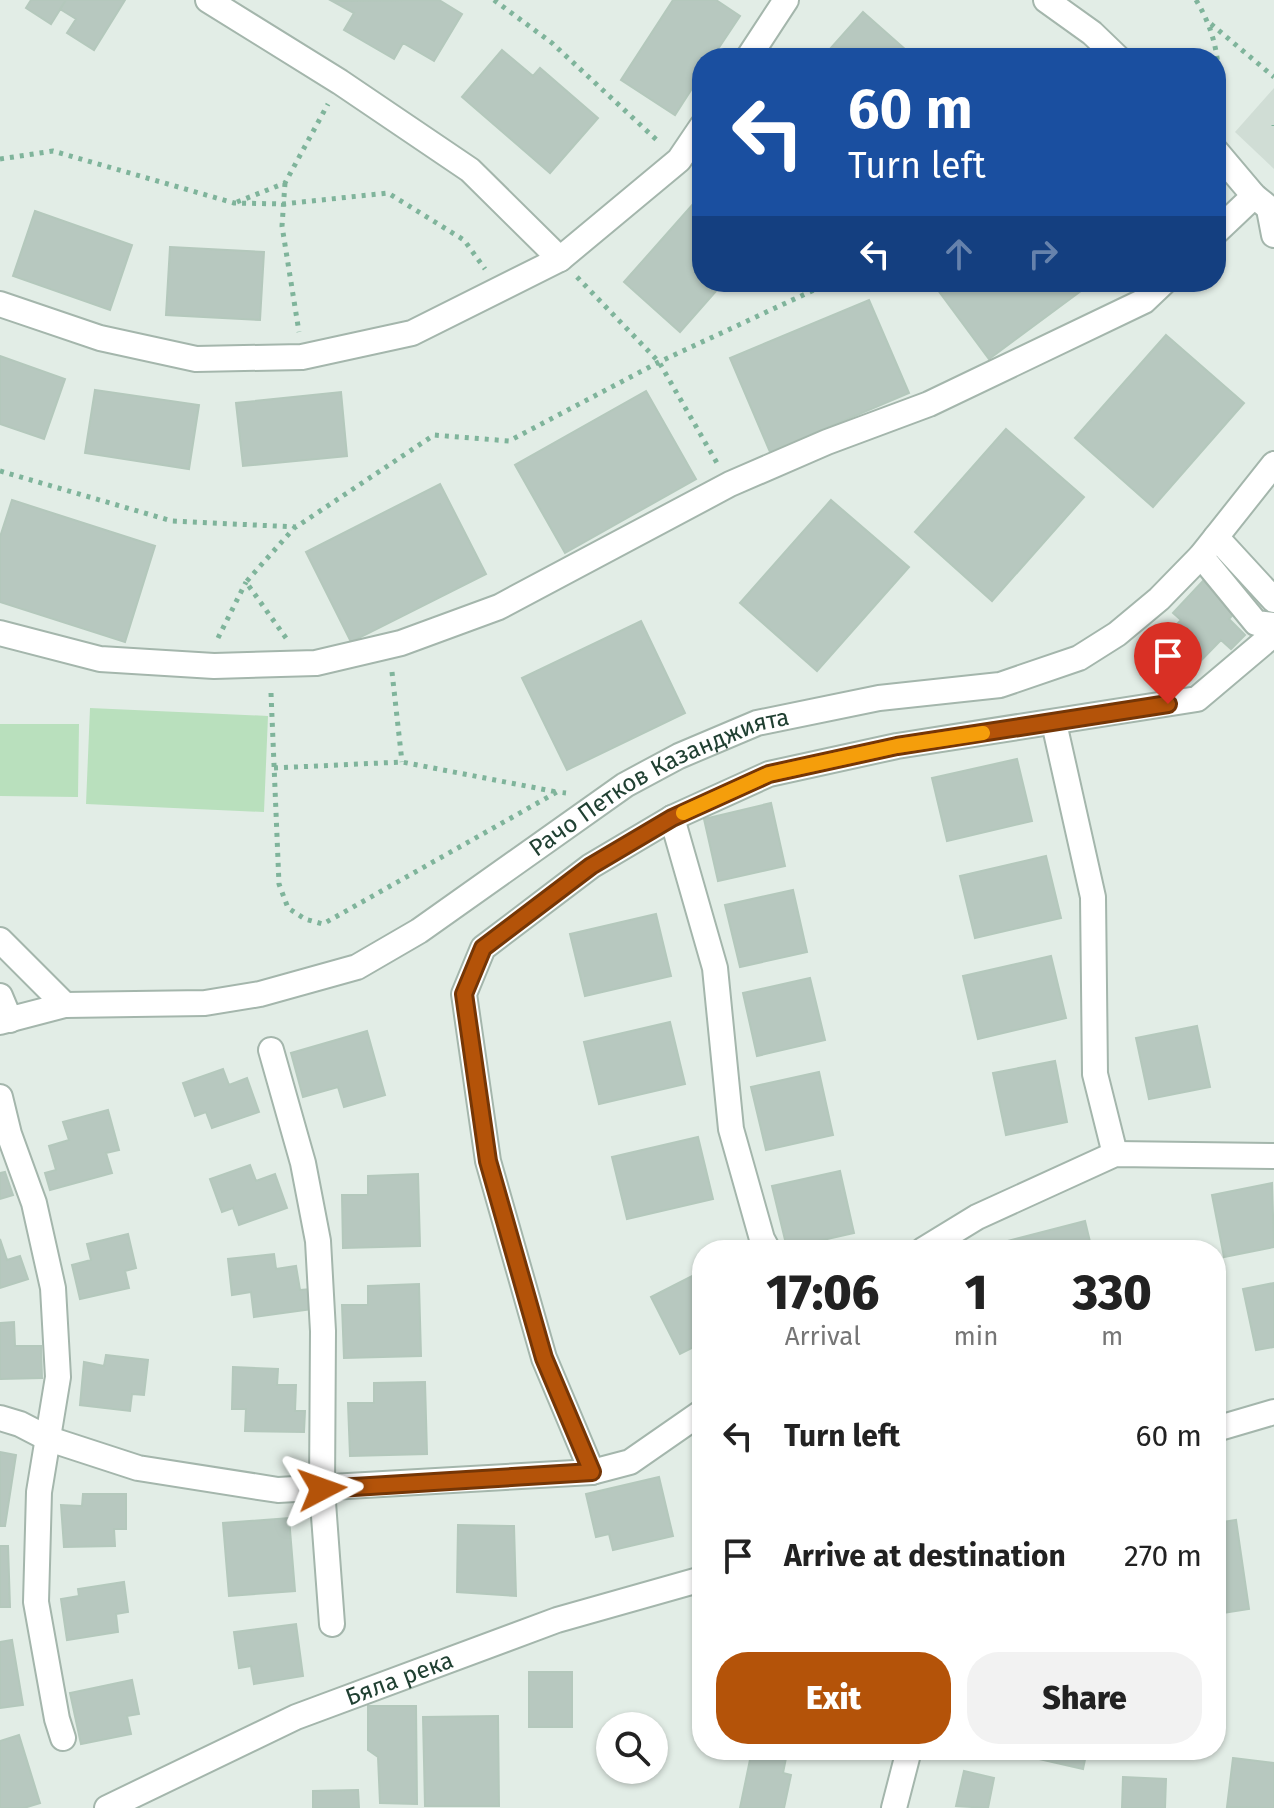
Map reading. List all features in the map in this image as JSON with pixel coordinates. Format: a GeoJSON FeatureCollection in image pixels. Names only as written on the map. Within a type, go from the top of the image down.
{"type":"FeatureCollection","features":[{"type":"Feature","properties":{"kind":"street"},"geometry":{"type":"LineString","coordinates":[[208,0],[340,82],[470,170],[560,259]]}},
{"type":"Feature","properties":{"kind":"street"},"geometry":{"type":"LineString","coordinates":[[755,48],[786,0]]}},
{"type":"Feature","properties":{"kind":"street"},"geometry":{"type":"LineString","coordinates":[[1046,0],[1108,48]]}},
{"type":"Feature","properties":{"kind":"street"},"geometry":{"type":"LineString","coordinates":[[0,304],[100,338],[196,359],[302,357],[412,333],[560,259],[679,160],[692,141]]}},
{"type":"Feature","properties":{"kind":"street"},"geometry":{"type":"LineString","coordinates":[[1226,163],[1266,205],[1274,235]]}},
{"type":"Feature","properties":{"kind":"street"},"geometry":{"type":"LineString","coordinates":[[1226,227],[1266,205]]}},
{"type":"Feature","properties":{"kind":"street"},"geometry":{"type":"LineString","coordinates":[[0,633],[100,659],[214,666],[316,663],[389,646],[499,607],[730,484],[827,442],[929,404],[1144,301],[1153,292]]}},
{"type":"Feature","properties":{"kind":"street","name":"Рачо Петков Казанджията"},"geometry":{"type":"LineString","coordinates":[[5,1021],[65,1005],[205,1003],[260,994],[357,967],[419,931],[625,785],[679,756],[757,723],[879,698],[1000,685],[1079,658],[1117,634],[1148,608],[1208,547],[1274,464]]}},
{"type":"Feature","properties":{"kind":"street"},"geometry":{"type":"LineString","coordinates":[[1208,547],[1274,600]]}},
{"type":"Feature","properties":{"kind":"street"},"geometry":{"type":"LineString","coordinates":[[1208,547],[1256,623],[1274,625]]}},
{"type":"Feature","properties":{"kind":"street"},"geometry":{"type":"LineString","coordinates":[[592,1472],[544,1358],[488,1161],[464,994],[483,948],[591,866],[672,818],[769,774],[897,746],[1197,699],[1274,634]]}},
{"type":"Feature","properties":{"kind":"street"},"geometry":{"type":"LineString","coordinates":[[1054,723],[1093,897],[1095,1074],[1115,1154]]}},
{"type":"Feature","properties":{"kind":"street"},"geometry":{"type":"LineString","coordinates":[[672,818],[715,968],[731,1129],[763,1240]]}},
{"type":"Feature","properties":{"kind":"street"},"geometry":{"type":"LineString","coordinates":[[0,940],[65,1005]]}},
{"type":"Feature","properties":{"kind":"street"},"geometry":{"type":"LineString","coordinates":[[0,996],[5,1021]]}},
{"type":"Feature","properties":{"kind":"street"},"geometry":{"type":"LineString","coordinates":[[271,1050],[303,1163],[318,1241],[323,1331],[322,1489],[332,1624]]}},
{"type":"Feature","properties":{"kind":"street"},"geometry":{"type":"LineString","coordinates":[[0,1097],[9,1134],[34,1203],[53,1288],[58,1377],[39,1492],[36,1602],[63,1738]]}},
{"type":"Feature","properties":{"kind":"street"},"geometry":{"type":"LineString","coordinates":[[939,1240],[977,1217],[1115,1154],[1274,1156]]}},
{"type":"Feature","properties":{"kind":"street"},"geometry":{"type":"LineString","coordinates":[[1226,1426],[1274,1412]]}},
{"type":"Feature","properties":{"kind":"street"},"geometry":{"type":"LineString","coordinates":[[0,1418],[49,1439],[138,1468],[278,1490],[592,1472],[630,1462],[692,1419]]}},
{"type":"Feature","properties":{"kind":"street","name":"Бяла река"},"geometry":{"type":"LineString","coordinates":[[107,1808],[296,1717],[557,1620],[692,1582]]}},
{"type":"Feature","properties":{"kind":"street"},"geometry":{"type":"LineString","coordinates":[[894,1808],[906,1760]]}},
{"type":"Feature","properties":{"kind":"path"},"geometry":{"type":"LineString","coordinates":[[496,0],[552,43],[679,160]]}},
{"type":"Feature","properties":{"kind":"path"},"geometry":{"type":"LineString","coordinates":[[1196,0],[1211,24],[1274,77]]}},
{"type":"Feature","properties":{"kind":"path"},"geometry":{"type":"LineString","coordinates":[[1211,24],[1215,48]]}},
{"type":"Feature","properties":{"kind":"path"},"geometry":{"type":"LineString","coordinates":[[302,357],[282,226],[285,183],[340,82]]}},
{"type":"Feature","properties":{"kind":"path"},"geometry":{"type":"LineString","coordinates":[[0,159],[53,151],[234,203],[283,204],[388,193],[464,240],[499,290]]}},
{"type":"Feature","properties":{"kind":"path"},"geometry":{"type":"LineString","coordinates":[[234,203],[285,183]]}},
{"type":"Feature","properties":{"kind":"path"},"geometry":{"type":"LineString","coordinates":[[560,259],[659,362],[730,484]]}},
{"type":"Feature","properties":{"kind":"path"},"geometry":{"type":"LineString","coordinates":[[214,666],[218,634],[246,582],[296,527],[434,435],[509,441],[659,362],[810,292]]}},
{"type":"Feature","properties":{"kind":"path"},"geometry":{"type":"LineString","coordinates":[[0,471],[172,521],[296,527]]}},
{"type":"Feature","properties":{"kind":"path"},"geometry":{"type":"LineString","coordinates":[[246,582],[304,663]]}},
{"type":"Feature","properties":{"kind":"path"},"geometry":{"type":"LineString","coordinates":[[389,646],[402,762]]}},
{"type":"Feature","properties":{"kind":"path"},"geometry":{"type":"LineString","coordinates":[[270,664],[279,884],[288,908],[305,919],[323,924],[557,792]]}},
{"type":"Feature","properties":{"kind":"path"},"geometry":{"type":"LineString","coordinates":[[274,768],[402,762],[605,800]]}},
{"type":"Feature","properties":{"kind":"shaded area"},"geometry":{"type":"Polygon","coordinates":[[[1274,88],[1274,169],[1235,132],[1274,88]]]}},
{"type":"Feature","properties":{"kind":"green space"},"geometry":{"type":"Polygon","coordinates":[[[90,708],[268,716],[264,812],[86,804],[90,708]]]}},
{"type":"Feature","properties":{"kind":"green space"},"geometry":{"type":"Polygon","coordinates":[[[0,724],[79,724],[78,797],[0,796],[0,724]]]}},
{"type":"Feature","properties":{"kind":"building"},"geometry":{"type":"Polygon","coordinates":[[[31,0],[66,0],[51,24],[26,8],[31,0]]]}},
{"type":"Feature","properties":{"kind":"building"},"geometry":{"type":"Polygon","coordinates":[[[66,0],[125,0],[94,50],[67,33],[76,19],[60,9],[66,0]]]}},
{"type":"Feature","properties":{"kind":"building"},"geometry":{"type":"Polygon","coordinates":[[[439,0],[462,14],[434,61],[403,43],[394,59],[344,30],[354,13],[332,1],[439,0]]]}},
{"type":"Feature","properties":{"kind":"building"},"geometry":{"type":"Polygon","coordinates":[[[673,0],[716,0],[740,16],[719,48],[692,48],[692,89],[675,115],[621,80],[673,0]]]}},
{"type":"Feature","properties":{"kind":"building"},"geometry":{"type":"Polygon","coordinates":[[[863,12],[904,48],[831,48],[863,12]]]}},
{"type":"Feature","properties":{"kind":"building"},"geometry":{"type":"Polygon","coordinates":[[[502,50],[533,76],[540,68],[598,118],[550,173],[462,97],[502,50]]]}},
{"type":"Feature","properties":{"kind":"building"},"geometry":{"type":"Polygon","coordinates":[[[692,205],[692,292],[715,292],[680,332],[624,282],[692,205]]]}},
{"type":"Feature","properties":{"kind":"building"},"geometry":{"type":"Polygon","coordinates":[[[35,211],[132,245],[110,310],[13,276],[35,211]]]}},
{"type":"Feature","properties":{"kind":"building"},"geometry":{"type":"Polygon","coordinates":[[[170,247],[264,252],[260,320],[166,315],[170,247]]]}},
{"type":"Feature","properties":{"kind":"building"},"geometry":{"type":"Polygon","coordinates":[[[939,292],[1079,292],[989,359],[939,292]]]}},
{"type":"Feature","properties":{"kind":"building"},"geometry":{"type":"Polygon","coordinates":[[[869,300],[909,393],[770,452],[730,358],[869,300]]]}},
{"type":"Feature","properties":{"kind":"building"},"geometry":{"type":"Polygon","coordinates":[[[1166,335],[1244,403],[1153,507],[1075,438],[1166,335]]]}},
{"type":"Feature","properties":{"kind":"building"},"geometry":{"type":"Polygon","coordinates":[[[0,356],[65,379],[44,439],[0,424],[0,356]]]}},
{"type":"Feature","properties":{"kind":"building"},"geometry":{"type":"Polygon","coordinates":[[[95,390],[199,405],[189,469],[85,453],[95,390]]]}},
{"type":"Feature","properties":{"kind":"building"},"geometry":{"type":"Polygon","coordinates":[[[646,391],[696,479],[565,553],[515,465],[646,391]]]}},
{"type":"Feature","properties":{"kind":"building"},"geometry":{"type":"Polygon","coordinates":[[[341,392],[347,456],[243,466],[236,403],[341,392]]]}},
{"type":"Feature","properties":{"kind":"building"},"geometry":{"type":"Polygon","coordinates":[[[1006,429],[1084,497],[992,601],[915,532],[1006,429]]]}},
{"type":"Feature","properties":{"kind":"building"},"geometry":{"type":"Polygon","coordinates":[[[440,484],[486,574],[351,642],[306,552],[440,484]]]}},
{"type":"Feature","properties":{"kind":"building"},"geometry":{"type":"Polygon","coordinates":[[[12,500],[155,546],[125,642],[0,602],[0,537],[12,500]]]}},
{"type":"Feature","properties":{"kind":"building"},"geometry":{"type":"Polygon","coordinates":[[[831,500],[909,567],[817,671],[740,603],[831,500]]]}},
{"type":"Feature","properties":{"kind":"building"},"geometry":{"type":"Polygon","coordinates":[[[1203,581],[1236,611],[1229,619],[1245,635],[1231,649],[1221,640],[1182,680],[1151,651],[1181,620],[1173,613],[1203,581]]]}},
{"type":"Feature","properties":{"kind":"building"},"geometry":{"type":"Polygon","coordinates":[[[641,621],[685,713],[567,770],[522,678],[641,621]]]}},
{"type":"Feature","properties":{"kind":"building"},"geometry":{"type":"Polygon","coordinates":[[[1017,759],[1032,821],[947,841],[932,778],[1017,759]]]}},
{"type":"Feature","properties":{"kind":"building"},"geometry":{"type":"Polygon","coordinates":[[[771,803],[785,866],[718,881],[704,819],[771,803]]]}},
{"type":"Feature","properties":{"kind":"building"},"geometry":{"type":"Polygon","coordinates":[[[1046,856],[1061,918],[975,938],[960,876],[1046,856]]]}},
{"type":"Feature","properties":{"kind":"building"},"geometry":{"type":"Polygon","coordinates":[[[793,890],[807,952],[740,967],[725,905],[793,890]]]}},
{"type":"Feature","properties":{"kind":"building"},"geometry":{"type":"Polygon","coordinates":[[[656,914],[671,976],[585,996],[570,934],[656,914]]]}},
{"type":"Feature","properties":{"kind":"building"},"geometry":{"type":"Polygon","coordinates":[[[1051,956],[1066,1018],[978,1039],[963,976],[1051,956]]]}},
{"type":"Feature","properties":{"kind":"building"},"geometry":{"type":"Polygon","coordinates":[[[810,978],[825,1040],[757,1056],[743,993],[810,978]]]}},
{"type":"Feature","properties":{"kind":"building"},"geometry":{"type":"Polygon","coordinates":[[[670,1022],[685,1084],[599,1104],[584,1042],[670,1022]]]}},
{"type":"Feature","properties":{"kind":"building"},"geometry":{"type":"Polygon","coordinates":[[[1197,1026],[1210,1087],[1149,1099],[1136,1038],[1197,1026]]]}},
{"type":"Feature","properties":{"kind":"building"},"geometry":{"type":"Polygon","coordinates":[[[367,1031],[385,1095],[344,1107],[338,1087],[303,1097],[291,1053],[367,1031]]]}},
{"type":"Feature","properties":{"kind":"building"},"geometry":{"type":"Polygon","coordinates":[[[1055,1061],[1067,1122],[1006,1135],[993,1073],[1055,1061]]]}},
{"type":"Feature","properties":{"kind":"building"},"geometry":{"type":"Polygon","coordinates":[[[223,1069],[229,1085],[247,1078],[259,1112],[212,1128],[206,1112],[195,1116],[183,1083],[223,1069]]]}},
{"type":"Feature","properties":{"kind":"building"},"geometry":{"type":"Polygon","coordinates":[[[819,1072],[833,1135],[766,1150],[751,1087],[819,1072]]]}},
{"type":"Feature","properties":{"kind":"building"},"geometry":{"type":"Polygon","coordinates":[[[108,1110],[119,1150],[106,1153],[112,1173],[50,1190],[45,1173],[56,1170],[49,1146],[69,1140],[63,1122],[108,1110]]]}},
{"type":"Feature","properties":{"kind":"building"},"geometry":{"type":"Polygon","coordinates":[[[698,1137],[713,1199],[627,1219],[612,1157],[698,1137]]]}},
{"type":"Feature","properties":{"kind":"building"},"geometry":{"type":"Polygon","coordinates":[[[250,1165],[256,1181],[275,1174],[287,1208],[239,1225],[233,1208],[222,1212],[210,1179],[250,1165]]]}},
{"type":"Feature","properties":{"kind":"building"},"geometry":{"type":"Polygon","coordinates":[[[840,1171],[854,1233],[823,1240],[785,1240],[772,1186],[840,1171]]]}},
{"type":"Feature","properties":{"kind":"building"},"geometry":{"type":"Polygon","coordinates":[[[5,1172],[13,1195],[0,1199],[0,1173],[5,1172]]]}},
{"type":"Feature","properties":{"kind":"building"},"geometry":{"type":"Polygon","coordinates":[[[418,1174],[420,1246],[343,1248],[342,1195],[368,1195],[368,1176],[418,1174]]]}},
{"type":"Feature","properties":{"kind":"building"},"geometry":{"type":"Polygon","coordinates":[[[1272,1183],[1274,1247],[1226,1257],[1226,1240],[1221,1240],[1212,1195],[1272,1183]]]}},
{"type":"Feature","properties":{"kind":"building"},"geometry":{"type":"Polygon","coordinates":[[[1085,1221],[1090,1240],[1012,1240],[1085,1221]]]}},
{"type":"Feature","properties":{"kind":"building"},"geometry":{"type":"Polygon","coordinates":[[[128,1234],[136,1268],[125,1271],[129,1288],[80,1299],[72,1265],[91,1260],[87,1244],[128,1234]]]}},
{"type":"Feature","properties":{"kind":"building"},"geometry":{"type":"Polygon","coordinates":[[[0,1239],[7,1260],[20,1256],[28,1279],[0,1288],[0,1239]]]}},
{"type":"Feature","properties":{"kind":"building"},"geometry":{"type":"Polygon","coordinates":[[[274,1254],[276,1269],[296,1266],[300,1290],[311,1289],[313,1309],[254,1317],[251,1292],[232,1295],[228,1259],[274,1254]]]}},
{"type":"Feature","properties":{"kind":"building"},"geometry":{"type":"Polygon","coordinates":[[[692,1276],[692,1348],[680,1354],[651,1297],[692,1276]]]}},
{"type":"Feature","properties":{"kind":"building"},"geometry":{"type":"Polygon","coordinates":[[[1274,1283],[1274,1347],[1256,1350],[1243,1289],[1274,1283]]]}},
{"type":"Feature","properties":{"kind":"building"},"geometry":{"type":"Polygon","coordinates":[[[419,1284],[421,1356],[344,1358],[342,1305],[368,1305],[368,1286],[419,1284]]]}},
{"type":"Feature","properties":{"kind":"building"},"geometry":{"type":"Polygon","coordinates":[[[14,1322],[15,1346],[41,1346],[42,1378],[0,1379],[0,1323],[14,1322]]]}},
{"type":"Feature","properties":{"kind":"building"},"geometry":{"type":"Polygon","coordinates":[[[106,1355],[148,1360],[144,1395],[132,1394],[130,1411],[80,1405],[84,1362],[104,1366],[106,1355]]]}},
{"type":"Feature","properties":{"kind":"building"},"geometry":{"type":"Polygon","coordinates":[[[233,1367],[278,1369],[277,1385],[296,1385],[295,1411],[305,1411],[304,1432],[245,1431],[246,1409],[232,1409],[233,1367]]]}},
{"type":"Feature","properties":{"kind":"building"},"geometry":{"type":"Polygon","coordinates":[[[425,1382],[427,1454],[350,1456],[348,1403],[374,1403],[374,1383],[425,1382]]]}},
{"type":"Feature","properties":{"kind":"building"},"geometry":{"type":"Polygon","coordinates":[[[0,1452],[16,1455],[5,1526],[0,1526],[0,1452]]]}},
{"type":"Feature","properties":{"kind":"building"},"geometry":{"type":"Polygon","coordinates":[[[659,1477],[673,1536],[613,1550],[609,1534],[596,1537],[586,1494],[659,1477]]]}},
{"type":"Feature","properties":{"kind":"building"},"geometry":{"type":"Polygon","coordinates":[[[83,1494],[126,1494],[126,1529],[114,1529],[115,1546],[64,1547],[61,1505],[82,1506],[83,1494]]]}},
{"type":"Feature","properties":{"kind":"building"},"geometry":{"type":"Polygon","coordinates":[[[289,1518],[295,1591],[229,1596],[223,1523],[289,1518]]]}},
{"type":"Feature","properties":{"kind":"building"},"geometry":{"type":"Polygon","coordinates":[[[1236,1520],[1249,1609],[1226,1612],[1226,1522],[1236,1520]]]}},
{"type":"Feature","properties":{"kind":"building"},"geometry":{"type":"Polygon","coordinates":[[[458,1525],[514,1526],[516,1596],[457,1592],[458,1525]]]}},
{"type":"Feature","properties":{"kind":"building"},"geometry":{"type":"Polygon","coordinates":[[[0,1546],[8,1546],[10,1607],[0,1607],[0,1546]]]}},
{"type":"Feature","properties":{"kind":"building"},"geometry":{"type":"Polygon","coordinates":[[[124,1582],[128,1612],[116,1614],[118,1632],[67,1640],[61,1599],[79,1596],[78,1589],[124,1582]]]}},
{"type":"Feature","properties":{"kind":"building"},"geometry":{"type":"Polygon","coordinates":[[[296,1624],[303,1676],[254,1684],[251,1666],[239,1668],[234,1632],[296,1624]]]}},
{"type":"Feature","properties":{"kind":"building"},"geometry":{"type":"Polygon","coordinates":[[[12,1640],[23,1705],[0,1708],[0,1642],[12,1640]]]}},
{"type":"Feature","properties":{"kind":"building"},"geometry":{"type":"Polygon","coordinates":[[[529,1672],[572,1672],[572,1727],[529,1727],[529,1672]]]}},
{"type":"Feature","properties":{"kind":"building"},"geometry":{"type":"Polygon","coordinates":[[[132,1680],[139,1714],[127,1716],[131,1734],[81,1744],[70,1693],[132,1680]]]}},
{"type":"Feature","properties":{"kind":"building"},"geometry":{"type":"Polygon","coordinates":[[[368,1706],[416,1706],[417,1804],[380,1803],[378,1757],[368,1750],[368,1706]]]}},
{"type":"Feature","properties":{"kind":"building"},"geometry":{"type":"Polygon","coordinates":[[[498,1716],[499,1806],[425,1806],[423,1717],[498,1716]]]}},
{"type":"Feature","properties":{"kind":"building"},"geometry":{"type":"Polygon","coordinates":[[[19,1735],[40,1803],[24,1808],[0,1808],[0,1741],[19,1735]]]}},
{"type":"Feature","properties":{"kind":"building"},"geometry":{"type":"Polygon","coordinates":[[[1233,1758],[1274,1763],[1274,1808],[1227,1807],[1233,1758]]]}},
{"type":"Feature","properties":{"kind":"building"},"geometry":{"type":"Polygon","coordinates":[[[750,1760],[786,1760],[783,1773],[791,1775],[784,1808],[740,1808],[750,1760]]]}},
{"type":"Feature","properties":{"kind":"building"},"geometry":{"type":"Polygon","coordinates":[[[1043,1760],[1085,1760],[1083,1769],[1043,1760]]]}},
{"type":"Feature","properties":{"kind":"building"},"geometry":{"type":"Polygon","coordinates":[[[964,1771],[994,1778],[988,1808],[956,1806],[964,1771]]]}},
{"type":"Feature","properties":{"kind":"building"},"geometry":{"type":"Polygon","coordinates":[[[1123,1777],[1166,1779],[1165,1808],[1122,1808],[1123,1777]]]}},
{"type":"Feature","properties":{"kind":"building"},"geometry":{"type":"Polygon","coordinates":[[[358,1790],[359,1808],[313,1808],[313,1791],[358,1790]]]}},
{"type":"Feature","properties":{"kind":"slow traffic"},"geometry":{"type":"LineString","coordinates":[[683,813],[769,774],[897,746],[983,733]]}},
{"type":"Feature","properties":{"kind":"route"},"geometry":{"type":"LineString","coordinates":[[322,1489],[592,1472],[544,1358],[488,1161],[464,994],[483,948],[591,866],[672,818],[769,774],[897,746],[1168,704]]}}]}
